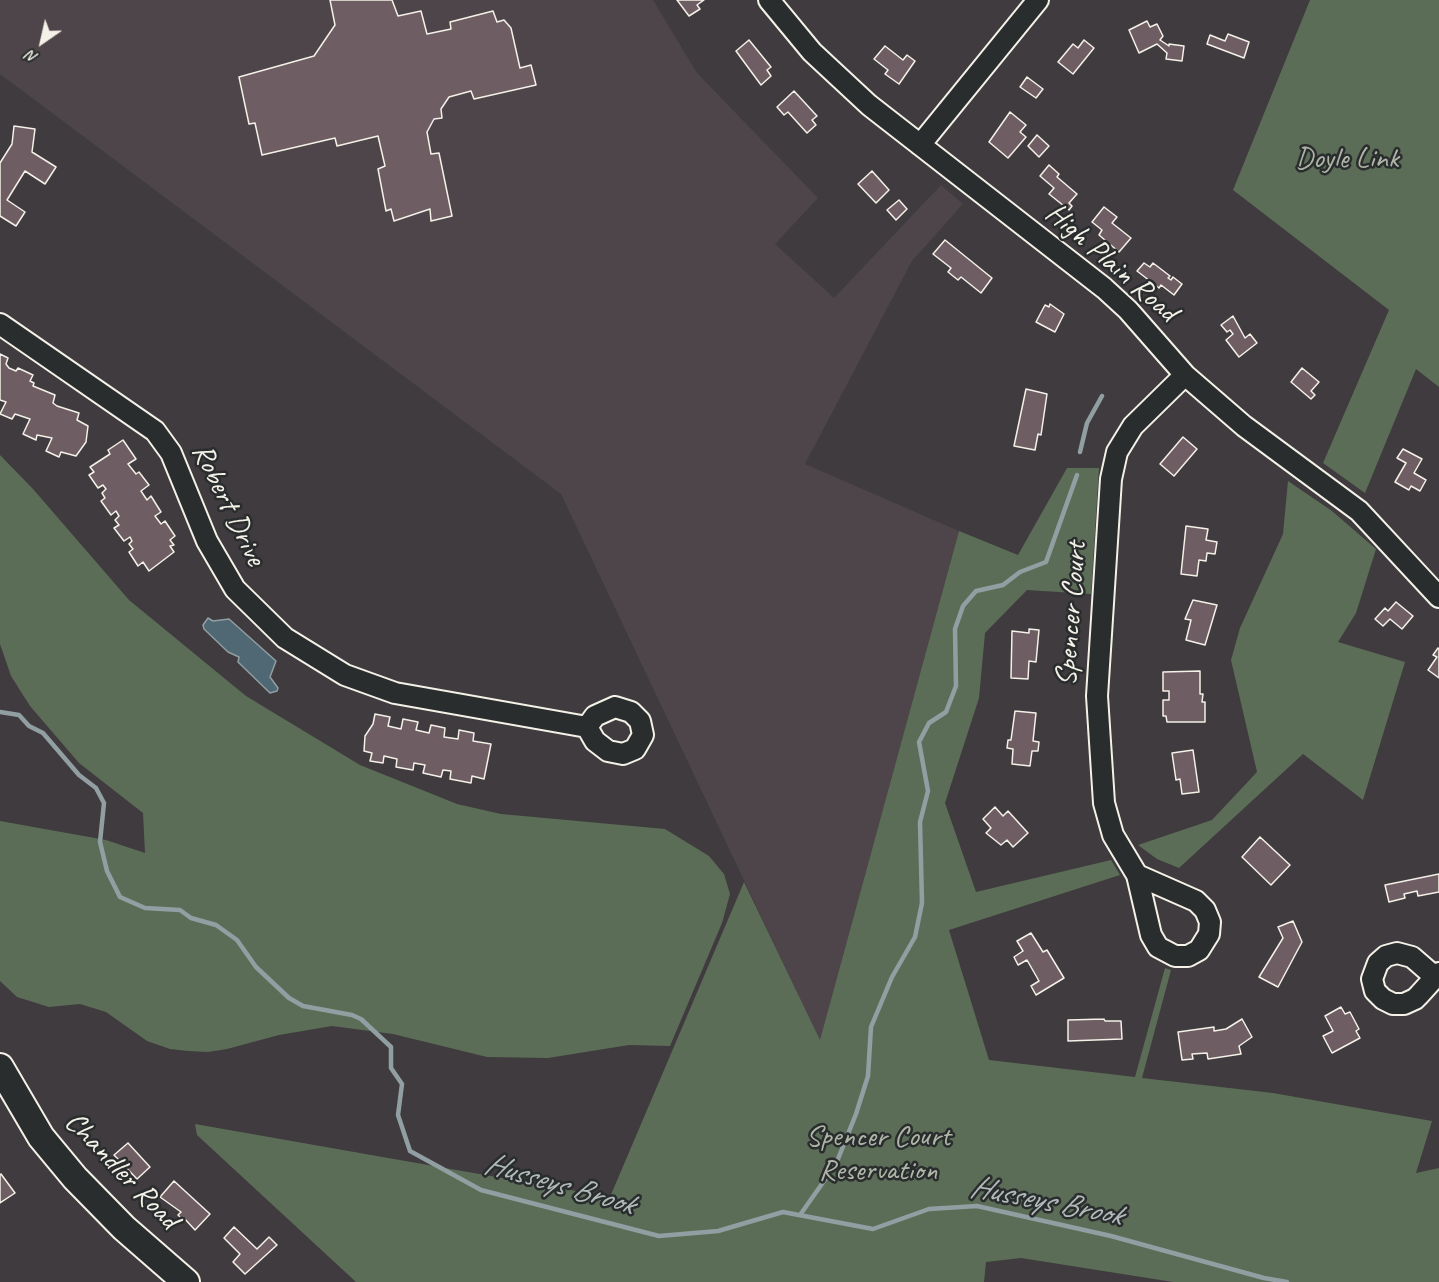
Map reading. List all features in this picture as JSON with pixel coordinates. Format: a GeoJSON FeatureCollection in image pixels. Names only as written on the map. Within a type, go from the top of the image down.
{"type":"FeatureCollection","features":[{"type":"Feature","properties":{"kind":"main road","name":"Chandler Road"},"geometry":{"type":"LineString","coordinates":[[0,1067],[31,1122],[75,1178],[124,1228],[186,1282]]}},
{"type":"Feature","properties":{"kind":"street","name":"High Plain Road"},"geometry":{"type":"LineString","coordinates":[[769,0],[812,51],[869,105],[1104,288],[1128,310],[1185,375],[1244,426],[1359,511],[1439,597]]}},
{"type":"Feature","properties":{"kind":"street"},"geometry":{"type":"LineString","coordinates":[[920,146],[1038,0]]}},
{"type":"Feature","properties":{"kind":"street","name":"Robert Drive"},"geometry":{"type":"LineString","coordinates":[[0,324],[155,431],[171,453],[207,541],[235,589],[285,638],[345,675],[395,693],[587,727]]}},
{"type":"Feature","properties":{"kind":"street","name":"Spencer Court"},"geometry":{"type":"LineString","coordinates":[[1137,875],[1113,835],[1106,813],[1097,718],[1097,685],[1111,479],[1117,452],[1126,433],[1185,375]]}},
{"type":"Feature","properties":{"kind":"shaded area"},"geometry":{"type":"Polygon","coordinates":[[[0,0],[653,0],[697,73],[818,198],[775,244],[834,298],[941,185],[963,204],[912,261],[805,464],[959,531],[820,1041],[561,494],[0,74],[0,0]]]}},
{"type":"Feature","properties":{"kind":"green space","name":"Doyle Link"},"geometry":{"type":"Polygon","coordinates":[[[1310,0],[1439,0],[1439,387],[1416,369],[1365,493],[1323,463],[1389,310],[1233,190],[1310,0]]]}},
{"type":"Feature","properties":{"kind":"green space"},"geometry":{"type":"Polygon","coordinates":[[[0,455],[33,489],[129,600],[246,696],[360,765],[457,804],[501,814],[665,829],[709,856],[724,874],[730,894],[722,923],[670,1046],[629,1045],[548,1058],[487,1057],[393,1034],[332,1026],[279,1035],[227,1049],[208,1052],[188,1051],[170,1049],[147,1041],[106,1012],[80,1004],[49,1007],[17,997],[0,981],[0,821],[106,840],[145,853],[143,813],[79,763],[30,706],[11,676],[0,644],[0,455]]]}},
{"type":"Feature","properties":{"kind":"green space","name":"Spencer Court Reservation"},"geometry":{"type":"Polygon","coordinates":[[[1067,468],[1099,468],[1091,594],[1027,590],[985,633],[979,698],[945,803],[976,892],[1111,860],[1120,875],[949,930],[989,1060],[1135,1077],[1165,968],[1171,970],[1142,1078],[1273,1093],[1432,1121],[1416,1173],[1439,1168],[1439,1282],[1173,1282],[1021,1258],[986,1262],[984,1282],[356,1282],[197,1135],[195,1124],[610,1197],[744,882],[820,1040],[959,531],[1018,555],[1067,468]]]}},
{"type":"Feature","properties":{"kind":"green space"},"geometry":{"type":"Polygon","coordinates":[[[1288,481],[1332,511],[1376,549],[1356,613],[1338,642],[1405,662],[1363,800],[1303,754],[1179,868],[1157,859],[1138,845],[1212,820],[1257,772],[1231,660],[1240,628],[1283,534],[1288,481]]]}},
{"type":"Feature","properties":{"kind":"water"},"geometry":{"type":"Polygon","coordinates":[[[208,618],[213,621],[229,619],[276,661],[270,677],[278,688],[277,691],[270,693],[238,662],[239,657],[228,652],[204,629],[203,625],[208,618]]]}},
{"type":"Feature","properties":{"kind":"building"},"geometry":{"type":"Polygon","coordinates":[[[330,0],[392,0],[398,16],[421,11],[427,34],[451,29],[450,22],[493,11],[497,22],[504,20],[511,28],[520,68],[531,65],[536,85],[474,99],[471,91],[449,97],[441,109],[442,118],[434,119],[427,132],[431,154],[439,153],[452,216],[431,221],[430,209],[394,221],[391,209],[386,211],[378,169],[385,166],[378,136],[337,146],[335,138],[262,155],[255,123],[249,124],[239,77],[314,56],[335,25],[330,0]]]}},
{"type":"Feature","properties":{"kind":"building"},"geometry":{"type":"Polygon","coordinates":[[[677,0],[704,0],[697,5],[700,9],[689,16],[677,0]]]}},
{"type":"Feature","properties":{"kind":"building"},"geometry":{"type":"Polygon","coordinates":[[[1147,21],[1150,27],[1157,24],[1163,36],[1160,40],[1169,46],[1169,44],[1184,46],[1182,61],[1166,59],[1167,53],[1157,44],[1139,53],[1129,30],[1147,21]]]}},
{"type":"Feature","properties":{"kind":"building"},"geometry":{"type":"Polygon","coordinates":[[[1228,34],[1249,42],[1244,58],[1207,44],[1210,35],[1225,41],[1228,34]]]}},
{"type":"Feature","properties":{"kind":"building"},"geometry":{"type":"Polygon","coordinates":[[[749,40],[771,67],[767,70],[771,76],[761,85],[736,51],[749,40]]]}},
{"type":"Feature","properties":{"kind":"building"},"geometry":{"type":"Polygon","coordinates":[[[1084,40],[1094,48],[1073,74],[1058,62],[1073,44],[1078,48],[1084,40]]]}},
{"type":"Feature","properties":{"kind":"building"},"geometry":{"type":"Polygon","coordinates":[[[885,46],[903,60],[907,55],[915,61],[899,84],[885,74],[888,70],[874,59],[885,46]]]}},
{"type":"Feature","properties":{"kind":"building"},"geometry":{"type":"Polygon","coordinates":[[[1027,77],[1043,89],[1036,98],[1020,87],[1027,77]]]}},
{"type":"Feature","properties":{"kind":"building"},"geometry":{"type":"Polygon","coordinates":[[[794,91],[817,116],[812,120],[816,125],[807,133],[788,112],[784,115],[777,107],[794,91]]]}},
{"type":"Feature","properties":{"kind":"building"},"geometry":{"type":"Polygon","coordinates":[[[1010,112],[1026,125],[1020,132],[1026,137],[1008,158],[989,142],[1010,112]]]}},
{"type":"Feature","properties":{"kind":"building"},"geometry":{"type":"Polygon","coordinates":[[[14,126],[35,129],[32,152],[56,167],[45,184],[25,171],[7,200],[25,212],[16,226],[0,216],[0,163],[12,144],[14,126]]]}},
{"type":"Feature","properties":{"kind":"building"},"geometry":{"type":"Polygon","coordinates":[[[1037,135],[1049,146],[1039,157],[1028,146],[1037,135]]]}},
{"type":"Feature","properties":{"kind":"building"},"geometry":{"type":"Polygon","coordinates":[[[1049,165],[1059,174],[1057,177],[1077,194],[1069,203],[1072,206],[1069,210],[1049,194],[1054,188],[1040,176],[1049,165]]]}},
{"type":"Feature","properties":{"kind":"building"},"geometry":{"type":"Polygon","coordinates":[[[872,171],[889,190],[876,203],[858,184],[872,171]]]}},
{"type":"Feature","properties":{"kind":"building"},"geometry":{"type":"Polygon","coordinates":[[[899,200],[907,209],[896,220],[887,210],[899,200]]]}},
{"type":"Feature","properties":{"kind":"building"},"geometry":{"type":"Polygon","coordinates":[[[1104,207],[1117,217],[1112,223],[1131,238],[1119,252],[1099,235],[1102,230],[1092,222],[1104,207]]]}},
{"type":"Feature","properties":{"kind":"building"},"geometry":{"type":"Polygon","coordinates":[[[945,240],[992,278],[981,293],[961,277],[958,280],[948,272],[951,268],[933,254],[945,240]]]}},
{"type":"Feature","properties":{"kind":"building"},"geometry":{"type":"Polygon","coordinates":[[[1144,263],[1150,267],[1153,263],[1170,276],[1168,278],[1171,280],[1173,277],[1182,284],[1174,295],[1161,285],[1159,288],[1137,271],[1144,263]]]}},
{"type":"Feature","properties":{"kind":"building"},"geometry":{"type":"Polygon","coordinates":[[[1050,304],[1064,314],[1055,332],[1036,322],[1045,305],[1049,307],[1050,304]]]}},
{"type":"Feature","properties":{"kind":"building"},"geometry":{"type":"Polygon","coordinates":[[[1233,316],[1245,338],[1250,334],[1257,343],[1239,357],[1226,340],[1233,334],[1230,330],[1227,332],[1221,325],[1233,316]]]}},
{"type":"Feature","properties":{"kind":"building"},"geometry":{"type":"Polygon","coordinates":[[[0,354],[8,358],[6,364],[9,368],[16,371],[18,368],[33,375],[30,381],[34,383],[33,386],[55,395],[53,403],[57,406],[79,413],[77,420],[88,426],[86,442],[76,456],[61,452],[59,457],[46,451],[52,438],[37,435],[36,440],[23,434],[30,419],[15,414],[12,419],[0,414],[6,402],[0,400],[0,354]]]}},
{"type":"Feature","properties":{"kind":"building"},"geometry":{"type":"Polygon","coordinates":[[[1302,368],[1319,382],[1311,391],[1315,395],[1311,399],[1291,382],[1302,368]]]}},
{"type":"Feature","properties":{"kind":"building"},"geometry":{"type":"Polygon","coordinates":[[[1026,389],[1047,394],[1041,435],[1038,434],[1035,450],[1014,446],[1026,389]]]}},
{"type":"Feature","properties":{"kind":"building"},"geometry":{"type":"Polygon","coordinates":[[[1183,437],[1197,449],[1174,476],[1160,464],[1183,437]]]}},
{"type":"Feature","properties":{"kind":"building"},"geometry":{"type":"Polygon","coordinates":[[[123,440],[136,459],[128,464],[136,474],[139,472],[149,485],[141,491],[147,500],[151,496],[161,512],[155,516],[161,524],[165,521],[175,536],[170,540],[174,545],[170,546],[174,552],[149,571],[143,562],[138,566],[129,552],[133,549],[129,544],[132,541],[130,537],[124,541],[114,528],[119,525],[115,520],[119,516],[116,511],[111,515],[101,501],[105,498],[102,493],[106,489],[103,485],[98,488],[89,475],[94,472],[90,467],[110,454],[108,450],[123,440]]]}},
{"type":"Feature","properties":{"kind":"building"},"geometry":{"type":"Polygon","coordinates":[[[1403,449],[1422,459],[1414,473],[1426,480],[1420,491],[1411,486],[1409,490],[1395,482],[1406,463],[1397,458],[1403,449]]]}},
{"type":"Feature","properties":{"kind":"building"},"geometry":{"type":"Polygon","coordinates":[[[1186,526],[1208,529],[1206,540],[1217,542],[1215,554],[1207,553],[1206,561],[1199,560],[1197,576],[1181,574],[1186,526]]]}},
{"type":"Feature","properties":{"kind":"building"},"geometry":{"type":"Polygon","coordinates":[[[1193,600],[1217,605],[1205,645],[1186,640],[1191,620],[1185,619],[1193,600]]]}},
{"type":"Feature","properties":{"kind":"building"},"geometry":{"type":"Polygon","coordinates":[[[1396,602],[1413,616],[1402,629],[1390,619],[1383,626],[1375,619],[1385,608],[1388,611],[1396,602]]]}},
{"type":"Feature","properties":{"kind":"building"},"geometry":{"type":"Polygon","coordinates":[[[1029,629],[1039,630],[1036,662],[1029,661],[1028,679],[1011,678],[1012,631],[1029,633],[1029,629]]]}},
{"type":"Feature","properties":{"kind":"building"},"geometry":{"type":"Polygon","coordinates":[[[1438,648],[1439,678],[1428,670],[1437,657],[1433,655],[1438,648]]]}},
{"type":"Feature","properties":{"kind":"building"},"geometry":{"type":"Polygon","coordinates":[[[1200,671],[1200,694],[1203,694],[1202,702],[1205,702],[1205,722],[1167,722],[1166,716],[1163,716],[1163,700],[1169,700],[1169,691],[1163,691],[1163,672],[1200,671]]]}},
{"type":"Feature","properties":{"kind":"building"},"geometry":{"type":"Polygon","coordinates":[[[1015,711],[1036,713],[1033,741],[1039,742],[1038,751],[1032,751],[1030,766],[1012,764],[1013,749],[1007,748],[1008,740],[1011,740],[1015,711]]]}},
{"type":"Feature","properties":{"kind":"building"},"geometry":{"type":"Polygon","coordinates":[[[375,714],[390,717],[388,726],[401,729],[403,719],[418,722],[416,730],[429,733],[431,725],[445,728],[444,737],[458,739],[459,730],[474,733],[473,741],[491,744],[484,779],[472,776],[471,783],[450,779],[451,771],[443,770],[441,777],[423,773],[425,765],[414,763],[413,770],[396,767],[397,759],[384,756],[383,763],[370,761],[372,753],[364,751],[365,736],[373,724],[375,714]]]}},
{"type":"Feature","properties":{"kind":"building"},"geometry":{"type":"Polygon","coordinates":[[[1193,750],[1199,792],[1182,794],[1180,779],[1176,780],[1172,753],[1193,750]]]}},
{"type":"Feature","properties":{"kind":"building"},"geometry":{"type":"Polygon","coordinates":[[[995,807],[1003,816],[1008,811],[1028,833],[1013,847],[1007,840],[1001,845],[986,833],[991,828],[983,819],[995,807]]]}},
{"type":"Feature","properties":{"kind":"building"},"geometry":{"type":"Polygon","coordinates":[[[1260,837],[1290,865],[1271,885],[1242,857],[1260,837]]]}},
{"type":"Feature","properties":{"kind":"building"},"geometry":{"type":"Polygon","coordinates":[[[1439,874],[1439,892],[1418,896],[1417,891],[1404,894],[1405,898],[1389,902],[1385,885],[1439,874]]]}},
{"type":"Feature","properties":{"kind":"building"},"geometry":{"type":"Polygon","coordinates":[[[1293,921],[1302,942],[1278,987],[1259,977],[1283,938],[1278,927],[1293,921]]]}},
{"type":"Feature","properties":{"kind":"building"},"geometry":{"type":"Polygon","coordinates":[[[1031,933],[1043,952],[1047,950],[1064,978],[1036,995],[1031,986],[1039,981],[1027,960],[1018,965],[1014,957],[1023,951],[1017,941],[1031,933]]]}},
{"type":"Feature","properties":{"kind":"building"},"geometry":{"type":"Polygon","coordinates":[[[1341,1007],[1345,1014],[1350,1012],[1359,1029],[1356,1031],[1360,1038],[1332,1053],[1323,1036],[1333,1031],[1325,1016],[1341,1007]]]}},
{"type":"Feature","properties":{"kind":"building"},"geometry":{"type":"Polygon","coordinates":[[[1104,1019],[1105,1021],[1121,1021],[1122,1039],[1068,1041],[1068,1020],[1104,1019]]]}},
{"type":"Feature","properties":{"kind":"building"},"geometry":{"type":"Polygon","coordinates":[[[1242,1019],[1252,1037],[1239,1046],[1241,1054],[1208,1059],[1207,1053],[1192,1054],[1193,1059],[1182,1060],[1178,1032],[1214,1027],[1214,1031],[1226,1029],[1242,1019]]]}},
{"type":"Feature","properties":{"kind":"building"},"geometry":{"type":"Polygon","coordinates":[[[128,1143],[150,1167],[137,1179],[114,1155],[128,1143]]]}},
{"type":"Feature","properties":{"kind":"building"},"geometry":{"type":"Polygon","coordinates":[[[0,1175],[15,1193],[0,1203],[0,1175]]]}},
{"type":"Feature","properties":{"kind":"building"},"geometry":{"type":"Polygon","coordinates":[[[174,1181],[210,1214],[195,1230],[183,1217],[182,1219],[178,1215],[181,1212],[160,1197],[174,1181]]]}},
{"type":"Feature","properties":{"kind":"building"},"geometry":{"type":"Polygon","coordinates":[[[234,1227],[257,1249],[269,1237],[277,1245],[245,1274],[233,1262],[240,1254],[224,1238],[234,1227]]]}},
{"type":"Feature","properties":{"kind":"waterway"},"geometry":{"type":"LineString","coordinates":[[1080,452],[1087,423],[1102,396]]}},
{"type":"Feature","properties":{"kind":"waterway"},"geometry":{"type":"LineString","coordinates":[[800,1215],[836,1164],[868,1076],[871,1027],[892,977],[915,937],[922,903],[920,822],[928,791],[919,742],[929,723],[946,712],[956,686],[955,629],[963,606],[976,591],[1003,585],[1020,572],[1046,562],[1077,475]]}},
{"type":"Feature","properties":{"kind":"waterway","name":"Husseys Brook"},"geometry":{"type":"LineString","coordinates":[[0,712],[19,715],[29,726],[43,733],[79,775],[96,788],[104,803],[100,842],[107,871],[120,897],[145,908],[180,910],[191,918],[216,925],[237,940],[256,967],[289,998],[303,1006],[352,1015],[361,1019],[391,1047],[391,1068],[402,1084],[398,1115],[410,1151],[481,1190],[659,1236],[718,1231],[783,1212],[873,1229],[929,1209],[977,1206],[1111,1236],[1264,1278],[1287,1282]]}}]}
